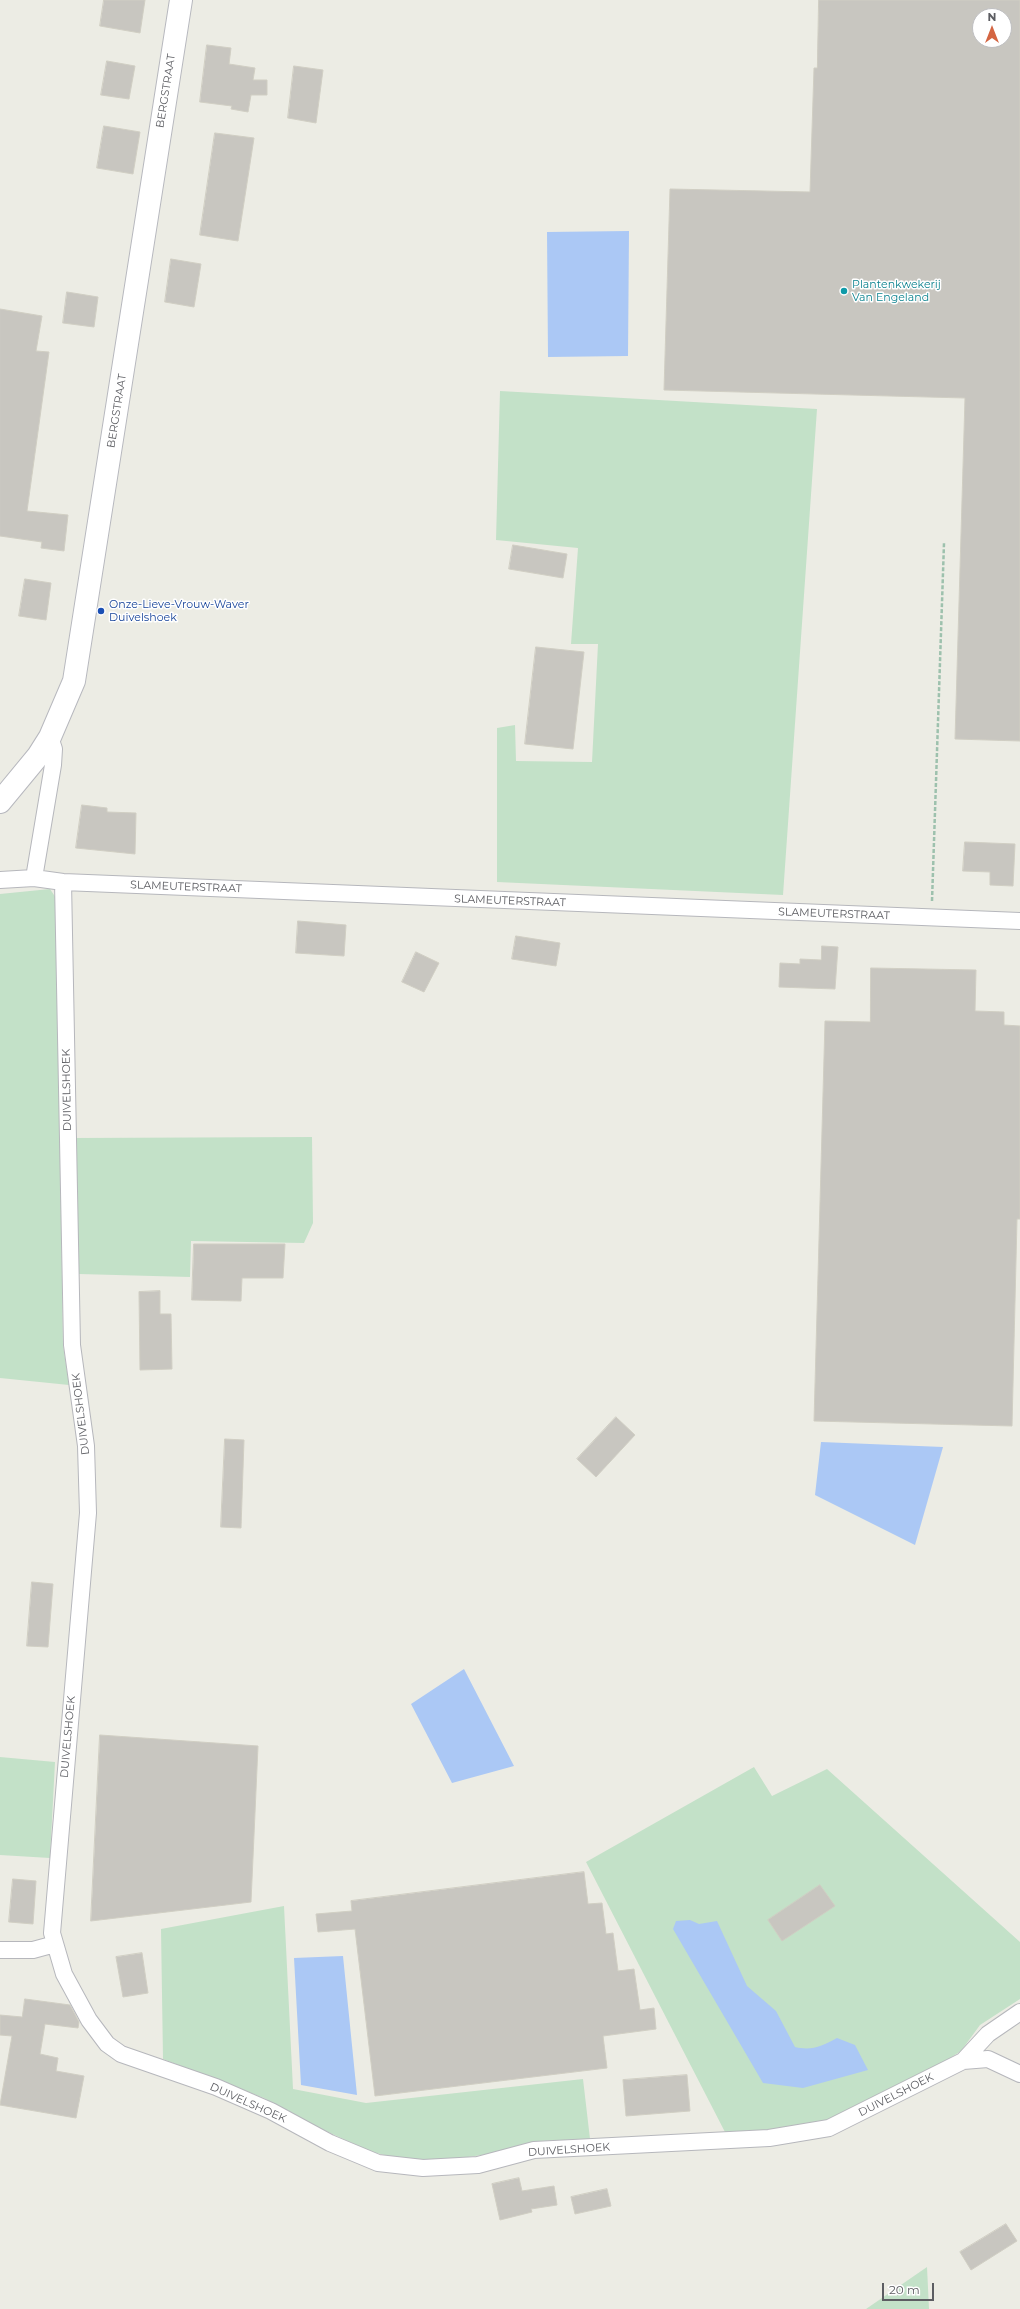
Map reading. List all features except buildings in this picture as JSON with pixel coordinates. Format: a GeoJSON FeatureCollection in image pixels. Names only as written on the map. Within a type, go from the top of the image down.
{"type":"FeatureCollection","features":[{"type":"Feature","properties":{"kind":"street","name":"BERGSTRAAT"},"geometry":{"type":"LineString","coordinates":[[0,802],[33,762],[50,737],[74,681],[181,0]]}},
{"type":"Feature","properties":{"kind":"street"},"geometry":{"type":"LineString","coordinates":[[34,878],[53,765],[54,749],[50,737]]}},
{"type":"Feature","properties":{"kind":"street","name":"SLAMEUTERSTRAAT"},"geometry":{"type":"LineString","coordinates":[[0,880],[34,878],[63,882],[1020,921]]}},
{"type":"Feature","properties":{"kind":"street","name":"DUIVELSHOEK"},"geometry":{"type":"LineString","coordinates":[[63,882],[72,1345],[86,1446],[88,1513],[52,1933],[64,1974],[89,2020],[107,2044],[116,2051],[216,2087],[271,2111],[330,2143],[378,2163],[423,2168],[478,2165],[534,2150],[769,2138],[829,2128],[963,2061],[988,2034],[1020,2012]]}},
{"type":"Feature","properties":{"kind":"street"},"geometry":{"type":"LineString","coordinates":[[0,1950],[34,1950],[55,1944]]}},
{"type":"Feature","properties":{"kind":"street","name":"DUIVELSHOEK"},"geometry":{"type":"LineString","coordinates":[[963,2061],[988,2059],[1020,2074]]}},
{"type":"Feature","properties":{"kind":"path"},"geometry":{"type":"LineString","coordinates":[[932,918],[944,543]]}},
{"type":"Feature","properties":{"kind":"green space"},"geometry":{"type":"Polygon","coordinates":[[[500,391],[817,409],[783,895],[497,882],[497,728],[515,725],[516,761],[592,762],[598,644],[571,644],[578,548],[496,540],[500,391]]]}},
{"type":"Feature","properties":{"kind":"green space"},"geometry":{"type":"Polygon","coordinates":[[[50,889],[56,898],[63,1345],[69,1385],[0,1378],[0,894],[50,889]]]}},
{"type":"Feature","properties":{"kind":"green space"},"geometry":{"type":"Polygon","coordinates":[[[312,1137],[313,1223],[304,1243],[191,1241],[190,1277],[79,1274],[74,1138],[312,1137]]]}},
{"type":"Feature","properties":{"kind":"green space"},"geometry":{"type":"Polygon","coordinates":[[[0,1757],[55,1762],[50,1858],[0,1855],[0,1757]]]}},
{"type":"Feature","properties":{"kind":"green space"},"geometry":{"type":"Polygon","coordinates":[[[754,1767],[772,1796],[827,1769],[1020,1942],[1020,1999],[980,2025],[961,2051],[914,2081],[822,2124],[726,2134],[586,1862],[754,1767]]]}},
{"type":"Feature","properties":{"kind":"green space"},"geometry":{"type":"Polygon","coordinates":[[[284,1906],[293,2089],[366,2103],[583,2079],[590,2139],[539,2141],[495,2153],[441,2161],[402,2159],[372,2152],[317,2127],[264,2098],[163,2059],[161,1929],[284,1906]]]}},
{"type":"Feature","properties":{"kind":"green space"},"geometry":{"type":"Polygon","coordinates":[[[927,2267],[929,2309],[866,2309],[927,2267]]]}},
{"type":"Feature","properties":{"kind":"water"},"geometry":{"type":"Polygon","coordinates":[[[629,231],[628,356],[548,357],[547,232],[629,231]]]}},
{"type":"Feature","properties":{"kind":"water"},"geometry":{"type":"Polygon","coordinates":[[[821,1442],[943,1447],[915,1545],[815,1495],[821,1442]]]}},
{"type":"Feature","properties":{"kind":"water"},"geometry":{"type":"Polygon","coordinates":[[[464,1669],[514,1766],[452,1783],[411,1704],[464,1669]]]}},
{"type":"Feature","properties":{"kind":"water"},"geometry":{"type":"Polygon","coordinates":[[[690,1920],[699,1924],[717,1921],[747,1986],[776,2011],[795,2047],[817,2047],[837,2038],[855,2045],[868,2070],[803,2088],[763,2083],[673,1929],[676,1921],[690,1920]]]}},
{"type":"Feature","properties":{"kind":"water"},"geometry":{"type":"Polygon","coordinates":[[[343,1956],[357,2095],[301,2085],[294,1958],[343,1956]]]}},
{"type":"Feature","properties":{"kind":"place","name":"Plantenkwekerij Van Engeland"},"geometry":{"type":"Point","coordinates":[844,291]}},
{"type":"Feature","properties":{"kind":"place","name":"Onze-Lieve-Vrouw-Waver Duivelshoek"},"geometry":{"type":"Point","coordinates":[101,611]}}]}
